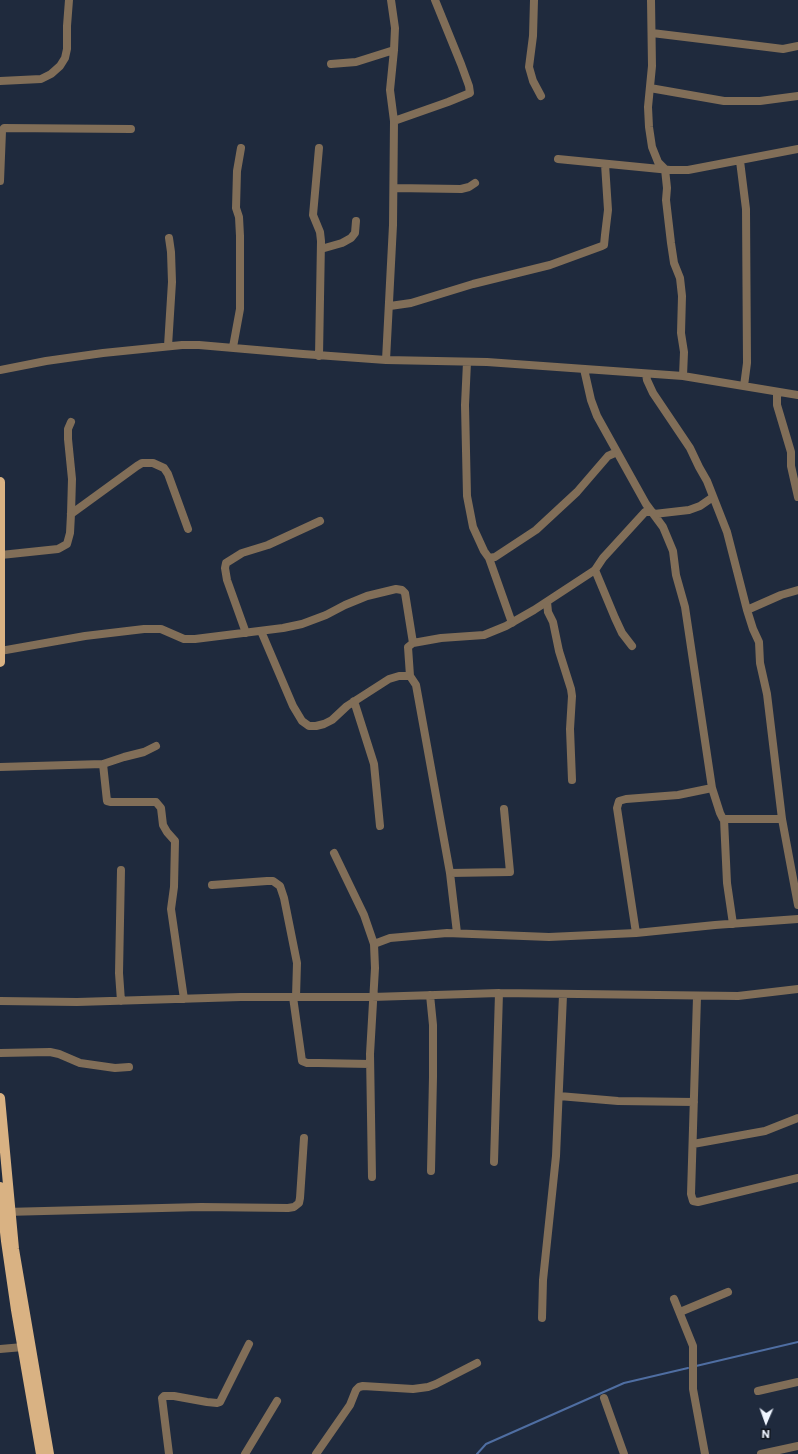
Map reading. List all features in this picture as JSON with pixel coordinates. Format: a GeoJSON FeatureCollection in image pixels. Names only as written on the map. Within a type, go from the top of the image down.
{"type":"FeatureCollection","features":[{"type":"Feature","properties":{"kind":"main road"},"geometry":{"type":"LineString","coordinates":[[0,482],[0,662]]}},
{"type":"Feature","properties":{"kind":"main road"},"geometry":{"type":"LineString","coordinates":[[0,1098],[7,1248],[41,1454]]}},
{"type":"Feature","properties":{"kind":"main road"},"geometry":{"type":"LineString","coordinates":[[0,1187],[14,1249],[49,1454]]}},
{"type":"Feature","properties":{"kind":"street"},"geometry":{"type":"LineString","coordinates":[[0,81],[41,79],[51,74],[60,66],[68,49],[67,26],[69,0]]}},
{"type":"Feature","properties":{"kind":"street"},"geometry":{"type":"LineString","coordinates":[[386,360],[394,224],[394,121],[390,85],[395,28],[391,0]]}},
{"type":"Feature","properties":{"kind":"street"},"geometry":{"type":"LineString","coordinates":[[394,121],[442,105],[470,93],[461,64],[435,0]]}},
{"type":"Feature","properties":{"kind":"street"},"geometry":{"type":"LineString","coordinates":[[534,0],[533,36],[529,67],[533,80],[541,96]]}},
{"type":"Feature","properties":{"kind":"street"},"geometry":{"type":"LineString","coordinates":[[651,0],[652,66],[648,107],[650,142],[658,162],[665,169],[667,188],[666,200],[671,243],[674,263],[680,278],[682,296],[681,333],[684,352],[683,376]]}},
{"type":"Feature","properties":{"kind":"street"},"geometry":{"type":"LineString","coordinates":[[652,32],[783,49],[798,46]]}},
{"type":"Feature","properties":{"kind":"street"},"geometry":{"type":"LineString","coordinates":[[331,64],[356,62],[394,50]]}},
{"type":"Feature","properties":{"kind":"street"},"geometry":{"type":"LineString","coordinates":[[650,88],[724,101],[760,101],[798,96]]}},
{"type":"Feature","properties":{"kind":"street"},"geometry":{"type":"LineString","coordinates":[[0,181],[2,131],[4,128],[131,129]]}},
{"type":"Feature","properties":{"kind":"street"},"geometry":{"type":"LineString","coordinates":[[233,347],[240,309],[240,236],[236,208],[237,171],[241,148]]}},
{"type":"Feature","properties":{"kind":"street"},"geometry":{"type":"LineString","coordinates":[[319,148],[313,215],[320,232],[321,249],[320,356]]}},
{"type":"Feature","properties":{"kind":"street"},"geometry":{"type":"LineString","coordinates":[[558,159],[688,170],[798,149]]}},
{"type":"Feature","properties":{"kind":"street"},"geometry":{"type":"LineString","coordinates":[[740,161],[746,209],[747,363],[744,386]]}},
{"type":"Feature","properties":{"kind":"street"},"geometry":{"type":"LineString","coordinates":[[390,306],[411,303],[473,284],[550,265],[604,245],[608,210],[605,164]]}},
{"type":"Feature","properties":{"kind":"street"},"geometry":{"type":"LineString","coordinates":[[394,188],[461,189],[475,183]]}},
{"type":"Feature","properties":{"kind":"street"},"geometry":{"type":"LineString","coordinates":[[321,249],[342,243],[351,238],[355,233],[356,221]]}},
{"type":"Feature","properties":{"kind":"street"},"geometry":{"type":"LineString","coordinates":[[168,346],[172,282],[169,238]]}},
{"type":"Feature","properties":{"kind":"street"},"geometry":{"type":"LineString","coordinates":[[0,370],[46,361],[168,346],[199,345],[320,356],[386,360],[487,362],[683,376],[798,395]]}},
{"type":"Feature","properties":{"kind":"street"},"geometry":{"type":"LineString","coordinates":[[467,362],[465,405],[467,496],[473,527],[484,551],[489,558],[512,623]]}},
{"type":"Feature","properties":{"kind":"street"},"geometry":{"type":"LineString","coordinates":[[584,369],[593,408],[603,429],[641,496],[667,534],[673,551],[676,575],[685,607],[712,788],[720,813],[724,819],[727,883],[734,924]]}},
{"type":"Feature","properties":{"kind":"street"},"geometry":{"type":"LineString","coordinates":[[646,374],[647,380],[659,402],[690,448],[707,481],[731,544],[747,610],[760,646],[760,663],[767,694],[782,819],[798,905]]}},
{"type":"Feature","properties":{"kind":"street"},"geometry":{"type":"LineString","coordinates":[[777,392],[777,405],[790,452],[791,466],[798,497]]}},
{"type":"Feature","properties":{"kind":"street"},"geometry":{"type":"LineString","coordinates":[[0,555],[58,549],[65,546],[70,533],[71,514],[72,479],[68,429],[71,422]]}},
{"type":"Feature","properties":{"kind":"street"},"geometry":{"type":"LineString","coordinates":[[489,558],[495,557],[536,530],[577,492],[608,456],[617,452]]}},
{"type":"Feature","properties":{"kind":"street"},"geometry":{"type":"LineString","coordinates":[[71,514],[137,466],[142,463],[154,463],[164,468],[168,474],[188,529]]}},
{"type":"Feature","properties":{"kind":"street"},"geometry":{"type":"LineString","coordinates":[[457,933],[450,873],[416,685],[410,676],[408,647],[413,643],[440,638],[484,635],[501,629],[595,570],[603,558],[645,512],[653,513],[689,510],[700,506],[714,497]]}},
{"type":"Feature","properties":{"kind":"street"},"geometry":{"type":"LineString","coordinates":[[246,633],[227,580],[225,568],[226,563],[242,553],[268,545],[320,521]]}},
{"type":"Feature","properties":{"kind":"street"},"geometry":{"type":"LineString","coordinates":[[595,570],[622,633],[632,646]]}},
{"type":"Feature","properties":{"kind":"street"},"geometry":{"type":"LineString","coordinates":[[0,651],[85,636],[144,628],[164,630],[184,639],[208,639],[283,628],[302,624],[326,615],[345,605],[368,596],[400,590],[405,593],[413,643]]}},
{"type":"Feature","properties":{"kind":"street"},"geometry":{"type":"LineString","coordinates":[[747,610],[781,595],[798,590]]}},
{"type":"Feature","properties":{"kind":"street"},"geometry":{"type":"LineString","coordinates":[[543,604],[553,622],[572,696],[570,730],[572,780]]}},
{"type":"Feature","properties":{"kind":"street"},"geometry":{"type":"LineString","coordinates":[[261,631],[292,706],[302,721],[306,724],[316,726],[324,724],[332,720],[354,701],[388,679],[399,676],[410,676]]}},
{"type":"Feature","properties":{"kind":"street"},"geometry":{"type":"LineString","coordinates":[[354,701],[374,764],[380,826]]}},
{"type":"Feature","properties":{"kind":"street"},"geometry":{"type":"LineString","coordinates":[[0,766],[103,764],[144,752],[156,746]]}},
{"type":"Feature","properties":{"kind":"street"},"geometry":{"type":"LineString","coordinates":[[103,764],[108,801],[156,802],[161,808],[163,825],[175,841],[174,887],[171,909],[184,999]]}},
{"type":"Feature","properties":{"kind":"street"},"geometry":{"type":"LineString","coordinates":[[636,933],[617,808],[619,801],[626,799],[678,795],[712,788]]}},
{"type":"Feature","properties":{"kind":"street"},"geometry":{"type":"LineString","coordinates":[[450,873],[510,872],[504,809]]}},
{"type":"Feature","properties":{"kind":"street"},"geometry":{"type":"LineString","coordinates":[[724,819],[782,819]]}},
{"type":"Feature","properties":{"kind":"street"},"geometry":{"type":"LineString","coordinates":[[334,853],[364,915],[374,944],[375,968],[372,997],[370,1064],[372,1177]]}},
{"type":"Feature","properties":{"kind":"street"},"geometry":{"type":"LineString","coordinates":[[121,870],[119,967],[121,1001]]}},
{"type":"Feature","properties":{"kind":"street"},"geometry":{"type":"LineString","coordinates":[[212,885],[273,881],[280,886],[298,963],[295,997],[302,1061],[307,1063],[370,1064]]}},
{"type":"Feature","properties":{"kind":"street"},"geometry":{"type":"LineString","coordinates":[[374,944],[390,938],[457,933],[542,936],[636,933],[798,919]]}},
{"type":"Feature","properties":{"kind":"street"},"geometry":{"type":"LineString","coordinates":[[0,1001],[121,1001],[295,997],[372,997],[499,993],[562,995],[738,996],[798,989]]}},
{"type":"Feature","properties":{"kind":"street"},"geometry":{"type":"LineString","coordinates":[[494,1162],[499,993]]}},
{"type":"Feature","properties":{"kind":"street"},"geometry":{"type":"LineString","coordinates":[[430,995],[433,1024],[431,1171]]}},
{"type":"Feature","properties":{"kind":"street"},"geometry":{"type":"LineString","coordinates":[[542,1318],[543,1280],[556,1156],[562,995]]}},
{"type":"Feature","properties":{"kind":"street"},"geometry":{"type":"LineString","coordinates":[[697,996],[691,1194],[693,1201],[698,1202],[798,1178]]}},
{"type":"Feature","properties":{"kind":"street"},"geometry":{"type":"LineString","coordinates":[[0,1053],[50,1052],[59,1054],[80,1063],[115,1068],[129,1067]]}},
{"type":"Feature","properties":{"kind":"street"},"geometry":{"type":"LineString","coordinates":[[559,1096],[618,1101],[694,1102]]}},
{"type":"Feature","properties":{"kind":"street"},"geometry":{"type":"LineString","coordinates":[[693,1144],[765,1131],[798,1118]]}},
{"type":"Feature","properties":{"kind":"street"},"geometry":{"type":"LineString","coordinates":[[6,1212],[201,1207],[288,1208],[299,1203],[304,1138]]}},
{"type":"Feature","properties":{"kind":"street"},"geometry":{"type":"LineString","coordinates":[[680,1312],[728,1292]]}},
{"type":"Feature","properties":{"kind":"street"},"geometry":{"type":"LineString","coordinates":[[674,1299],[693,1346],[693,1389],[705,1454]]}},
{"type":"Feature","properties":{"kind":"street"},"geometry":{"type":"LineString","coordinates":[[170,1454],[162,1398],[164,1396],[174,1396],[207,1402],[220,1402],[249,1344]]}},
{"type":"Feature","properties":{"kind":"street"},"geometry":{"type":"LineString","coordinates":[[0,1349],[23,1347]]}},
{"type":"Feature","properties":{"kind":"street"},"geometry":{"type":"LineString","coordinates":[[316,1454],[350,1405],[356,1390],[359,1387],[413,1389],[428,1387],[477,1363]]}},
{"type":"Feature","properties":{"kind":"street"},"geometry":{"type":"LineString","coordinates":[[758,1391],[798,1382]]}},
{"type":"Feature","properties":{"kind":"street"},"geometry":{"type":"LineString","coordinates":[[604,1398],[624,1454]]}},
{"type":"Feature","properties":{"kind":"street"},"geometry":{"type":"LineString","coordinates":[[245,1454],[277,1401]]}},
{"type":"Feature","properties":{"kind":"street"},"geometry":{"type":"LineString","coordinates":[[761,1454],[798,1446]]}},
{"type":"Feature","properties":{"kind":"waterway"},"geometry":{"type":"LineString","coordinates":[[696,1366],[798,1342]]}},
{"type":"Feature","properties":{"kind":"waterway"},"geometry":{"type":"LineString","coordinates":[[477,1454],[486,1444],[624,1383],[688,1368]]}}]}
